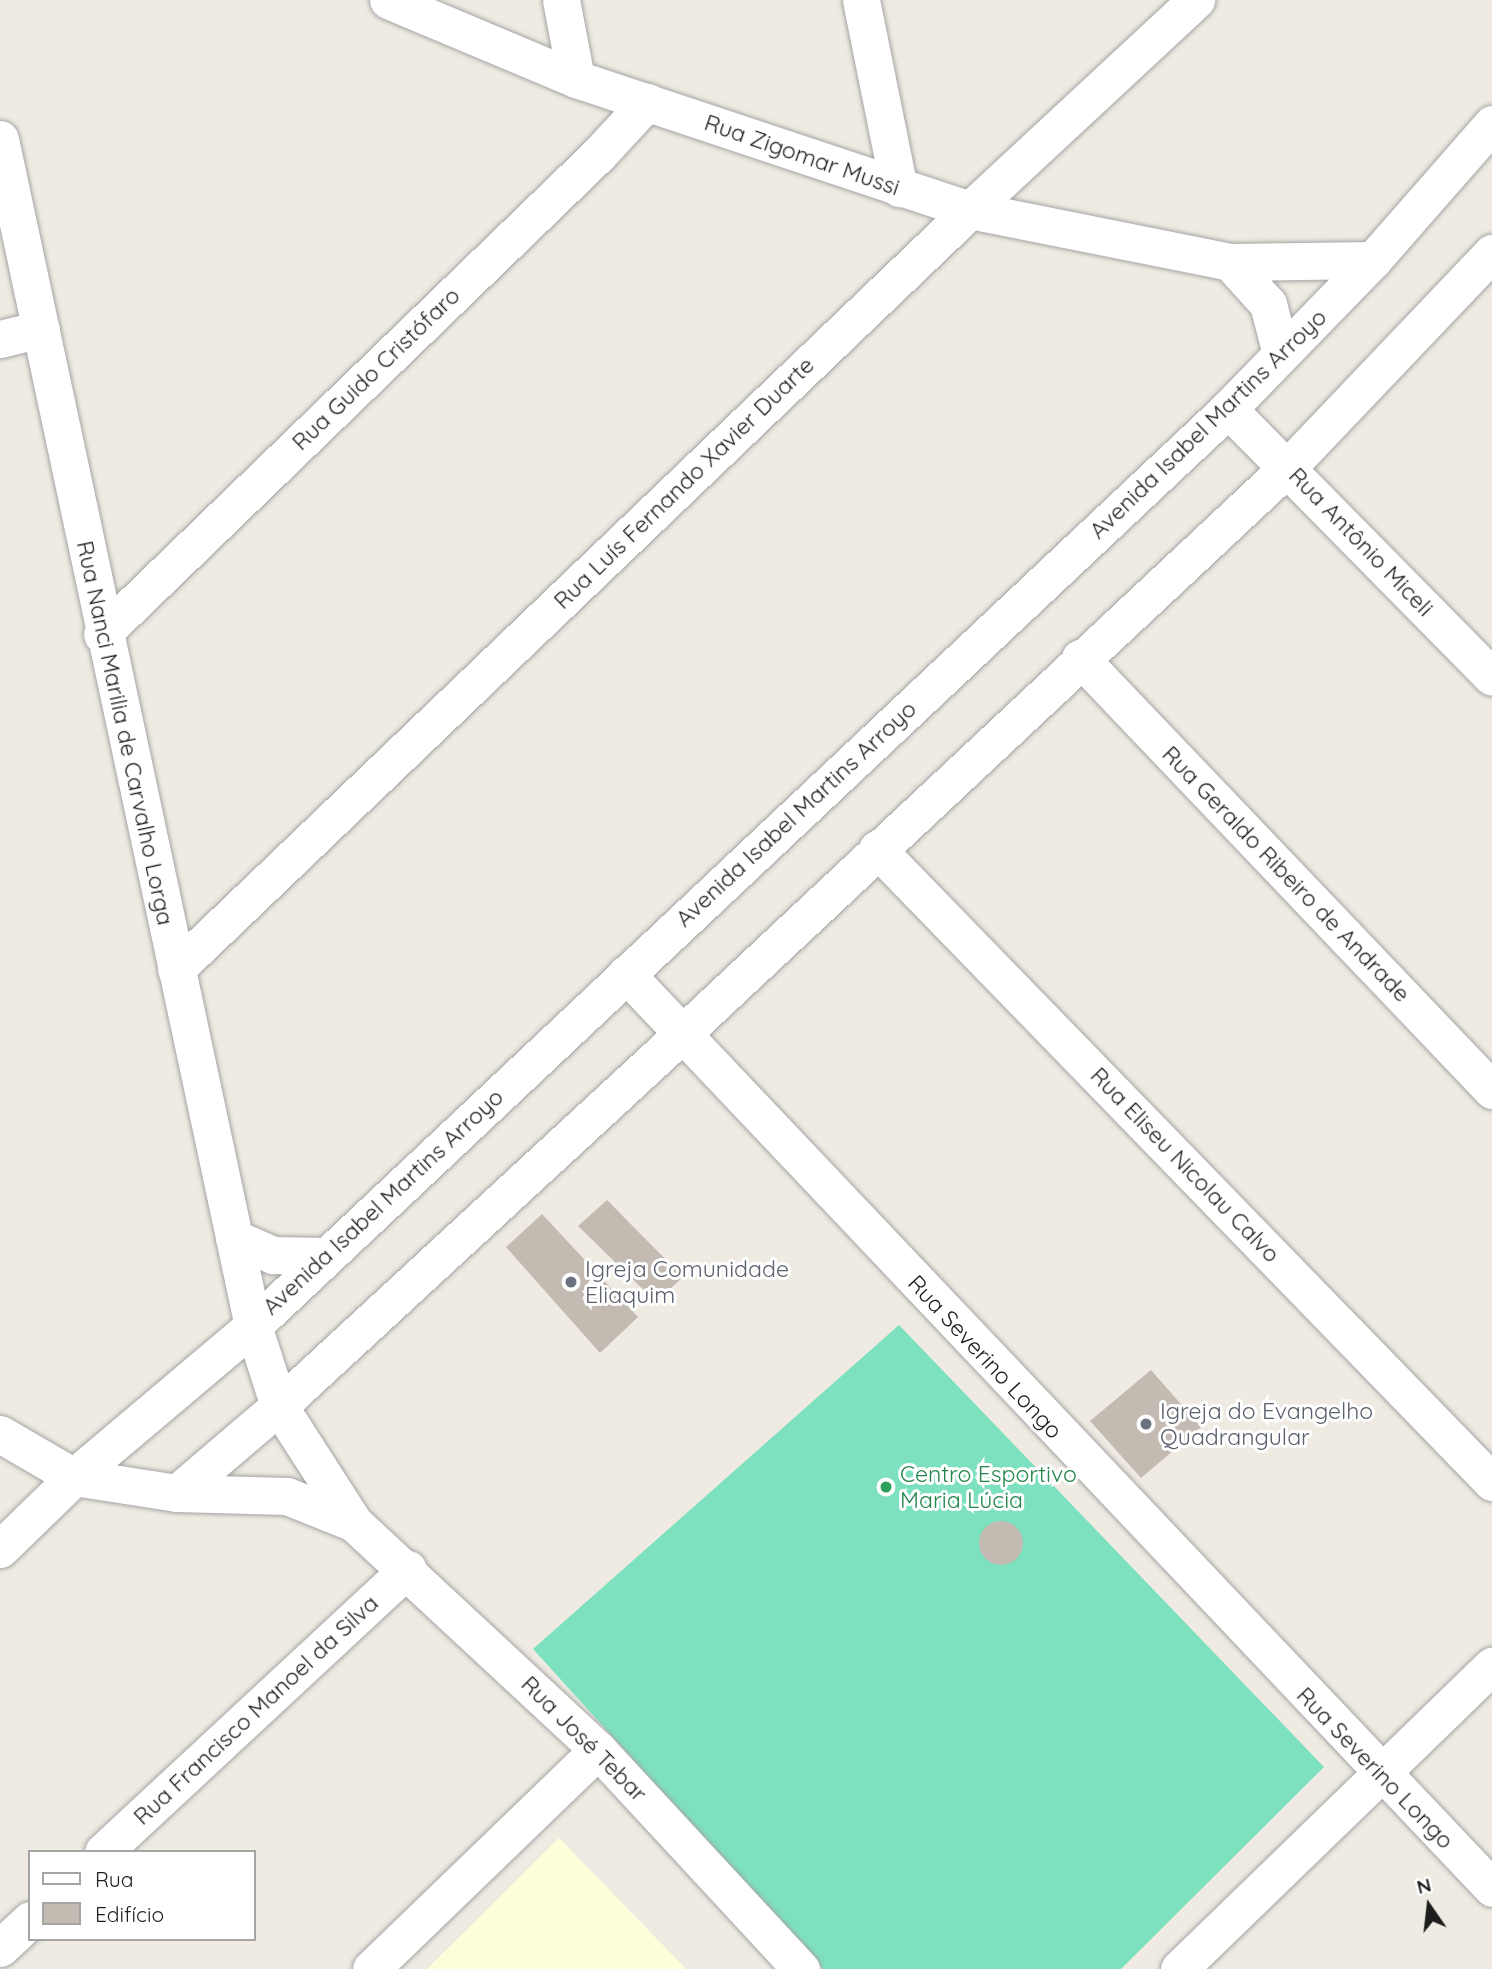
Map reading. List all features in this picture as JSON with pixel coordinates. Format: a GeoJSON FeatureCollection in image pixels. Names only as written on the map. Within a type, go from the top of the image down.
{"type":"FeatureCollection","features":[{"type":"Feature","properties":{"kind":"street","name":"Rua Zigomar Mussi"},"geometry":{"type":"LineString","coordinates":[[388,0],[576,79],[970,210],[1230,262],[1373,260]]}},
{"type":"Feature","properties":{"kind":"street"},"geometry":{"type":"LineString","coordinates":[[561,0],[576,79]]}},
{"type":"Feature","properties":{"kind":"street"},"geometry":{"type":"LineString","coordinates":[[861,0],[899,188]]}},
{"type":"Feature","properties":{"kind":"street","name":"Rua Luís Fernando Xavier Duarte"},"geometry":{"type":"LineString","coordinates":[[176,969],[1189,3]]}},
{"type":"Feature","properties":{"kind":"street","name":"Rua Guido Cristófaro"},"geometry":{"type":"LineString","coordinates":[[102,634],[599,154],[647,102]]}},
{"type":"Feature","properties":{"kind":"street","name":"Avenida Isabel Martins Arroyo"},"geometry":{"type":"LineString","coordinates":[[0,1549],[74,1477],[253,1326],[1228,409],[1373,260],[1492,124]]}},
{"type":"Feature","properties":{"kind":"street","name":"Rua Nanci Marilia de Carvalho Lorga"},"geometry":{"type":"LineString","coordinates":[[0,139],[102,634],[233,1238],[253,1326],[279,1406]]}},
{"type":"Feature","properties":{"kind":"street"},"geometry":{"type":"LineString","coordinates":[[177,1493],[279,1406],[681,1035],[1080,658],[1288,467],[1492,253]]}},
{"type":"Feature","properties":{"kind":"street"},"geometry":{"type":"LineString","coordinates":[[1230,262],[1268,304],[1281,354]]}},
{"type":"Feature","properties":{"kind":"street"},"geometry":{"type":"LineString","coordinates":[[0,339],[41,329]]}},
{"type":"Feature","properties":{"kind":"street","name":"Rua Antônio Miceli"},"geometry":{"type":"LineString","coordinates":[[1228,409],[1489,668]]}},
{"type":"Feature","properties":{"kind":"street","name":"Rua Geraldo Ribeiro de Andrade"},"geometry":{"type":"LineString","coordinates":[[1080,658],[1492,1090]]}},
{"type":"Feature","properties":{"kind":"street","name":"Rua Eliseu Nicolau Calvo"},"geometry":{"type":"LineString","coordinates":[[877,849],[1492,1482]]}},
{"type":"Feature","properties":{"kind":"street","name":"Rua Severino Longo"},"geometry":{"type":"LineString","coordinates":[[626,974],[1379,1773],[1492,1888]]}},
{"type":"Feature","properties":{"kind":"street"},"geometry":{"type":"LineString","coordinates":[[233,1238],[274,1255],[327,1256]]}},
{"type":"Feature","properties":{"kind":"street"},"geometry":{"type":"LineString","coordinates":[[279,1406],[287,1496]]}},
{"type":"Feature","properties":{"kind":"street","name":"Rua José Tebar"},"geometry":{"type":"LineString","coordinates":[[279,1406],[354,1523],[408,1569],[598,1750],[801,1969]]}},
{"type":"Feature","properties":{"kind":"street"},"geometry":{"type":"LineString","coordinates":[[0,1434],[74,1477]]}},
{"type":"Feature","properties":{"kind":"street","name":"Rua José Tebar"},"geometry":{"type":"LineString","coordinates":[[74,1477],[177,1493],[287,1496],[354,1523]]}},
{"type":"Feature","properties":{"kind":"street","name":"Rua Francisco Manoel da Silva"},"geometry":{"type":"LineString","coordinates":[[105,1850],[408,1569]]}},
{"type":"Feature","properties":{"kind":"street"},"geometry":{"type":"LineString","coordinates":[[1184,1967],[1379,1773],[1492,1666]]}},
{"type":"Feature","properties":{"kind":"street"},"geometry":{"type":"LineString","coordinates":[[371,1969],[598,1750]]}},
{"type":"Feature","properties":{"kind":"street"},"geometry":{"type":"LineString","coordinates":[[0,1948],[28,1922]]}},
{"type":"Feature","properties":{"kind":"shaded area"},"geometry":{"type":"Polygon","coordinates":[[[559,1838],[686,1969],[427,1969],[559,1838]]]}},
{"type":"Feature","properties":{"kind":"green space","name":"Centro Esportivo Maria Lúcia"},"geometry":{"type":"Polygon","coordinates":[[[899,1325],[1324,1767],[1121,1969],[823,1969],[533,1649],[899,1325]]]}},
{"type":"Feature","properties":{"kind":"building"},"geometry":{"type":"Polygon","coordinates":[[[607,1200],[683,1277],[656,1302],[578,1226],[607,1200]]]}},
{"type":"Feature","properties":{"kind":"building","name":"Igreja Comunidade Eliaquim"},"geometry":{"type":"Polygon","coordinates":[[[542,1214],[638,1317],[600,1353],[506,1247],[542,1214]]]}},
{"type":"Feature","properties":{"kind":"building","name":"Igreja do Evangelho Quadrangular"},"geometry":{"type":"Polygon","coordinates":[[[1151,1370],[1201,1427],[1141,1478],[1090,1421],[1151,1370]]]}},
{"type":"Feature","properties":{"kind":"building"},"geometry":{"type":"Polygon","coordinates":[[[1001,1521],[1016,1528],[1023,1543],[1016,1558],[1001,1565],[986,1558],[979,1543],[986,1528],[1001,1521]]]}},
{"type":"Feature","properties":{"kind":"place","name":"Igreja Comunidade Eliaquim"},"geometry":{"type":"Point","coordinates":[571,1282]}},
{"type":"Feature","properties":{"kind":"place","name":"Igreja do Evangelho Quadrangular"},"geometry":{"type":"Point","coordinates":[1146,1424]}},
{"type":"Feature","properties":{"kind":"place","name":"Centro Esportivo Maria Lúcia"},"geometry":{"type":"Point","coordinates":[886,1487]}}]}
